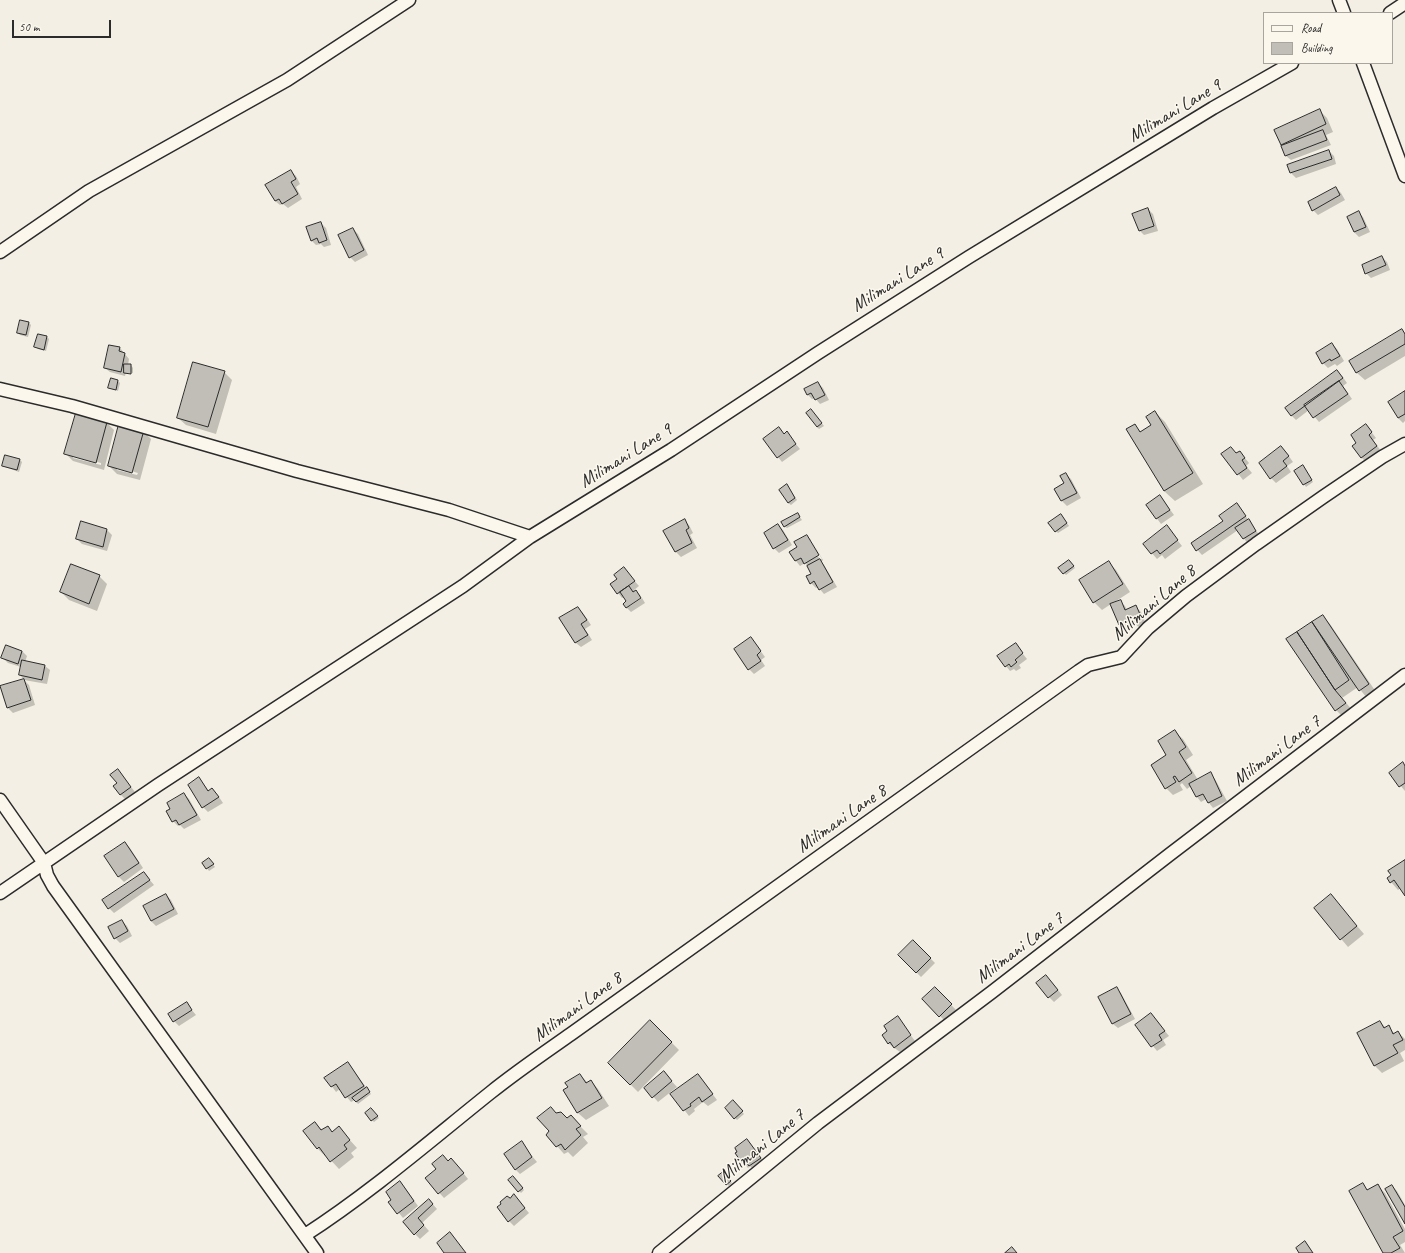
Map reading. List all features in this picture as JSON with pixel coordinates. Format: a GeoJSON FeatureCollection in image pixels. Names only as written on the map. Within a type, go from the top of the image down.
{"type":"FeatureCollection","features":[{"type":"Feature","properties":{"kind":"street"},"geometry":{"type":"LineString","coordinates":[[0,252],[88,191],[288,80],[410,0]]}},
{"type":"Feature","properties":{"kind":"street"},"geometry":{"type":"LineString","coordinates":[[1339,0],[1344,12]]}},
{"type":"Feature","properties":{"kind":"street"},"geometry":{"type":"LineString","coordinates":[[1392,12],[1405,3]]}},
{"type":"Feature","properties":{"kind":"street","name":"Milimani Lane 9"},"geometry":{"type":"LineString","coordinates":[[0,893],[158,785],[463,586],[530,537],[671,450],[818,353],[969,257],[1213,108],[1290,64]]}},
{"type":"Feature","properties":{"kind":"street"},"geometry":{"type":"LineString","coordinates":[[1363,64],[1405,176]]}},
{"type":"Feature","properties":{"kind":"street"},"geometry":{"type":"LineString","coordinates":[[0,389],[72,406],[297,471],[449,510],[530,537]]}},
{"type":"Feature","properties":{"kind":"street","name":"Milimani Lane 8"},"geometry":{"type":"LineString","coordinates":[[305,1235],[419,1151],[492,1091],[584,1024],[1079,672],[1088,666],[1121,656],[1148,628],[1193,591],[1323,497],[1382,457],[1405,444]]}},
{"type":"Feature","properties":{"kind":"street","name":"Milimani Lane 7"},"geometry":{"type":"LineString","coordinates":[[659,1253],[818,1123],[1405,675]]}},
{"type":"Feature","properties":{"kind":"street"},"geometry":{"type":"LineString","coordinates":[[0,800],[44,863],[47,874],[53,886],[317,1253]]}},
{"type":"Feature","properties":{"kind":"building"},"geometry":{"type":"Polygon","coordinates":[[[1320,109],[1326,124],[1281,145],[1274,130],[1320,109]]]}},
{"type":"Feature","properties":{"kind":"building"},"geometry":{"type":"Polygon","coordinates":[[[1323,130],[1327,140],[1285,156],[1281,146],[1323,130]]]}},
{"type":"Feature","properties":{"kind":"building"},"geometry":{"type":"Polygon","coordinates":[[[1329,150],[1332,159],[1290,173],[1287,165],[1329,150]]]}},
{"type":"Feature","properties":{"kind":"building"},"geometry":{"type":"Polygon","coordinates":[[[291,170],[296,179],[291,182],[298,194],[282,204],[279,199],[275,201],[265,185],[291,170]]]}},
{"type":"Feature","properties":{"kind":"building"},"geometry":{"type":"Polygon","coordinates":[[[1336,187],[1340,195],[1312,211],[1308,202],[1336,187]]]}},
{"type":"Feature","properties":{"kind":"building"},"geometry":{"type":"Polygon","coordinates":[[[1148,208],[1154,226],[1139,231],[1132,214],[1148,208]]]}},
{"type":"Feature","properties":{"kind":"building"},"geometry":{"type":"Polygon","coordinates":[[[1359,211],[1366,227],[1354,232],[1347,217],[1359,211]]]}},
{"type":"Feature","properties":{"kind":"building"},"geometry":{"type":"Polygon","coordinates":[[[321,222],[327,240],[319,243],[317,238],[311,241],[306,227],[321,222]]]}},
{"type":"Feature","properties":{"kind":"building"},"geometry":{"type":"Polygon","coordinates":[[[353,228],[364,250],[349,258],[338,235],[353,228]]]}},
{"type":"Feature","properties":{"kind":"building"},"geometry":{"type":"Polygon","coordinates":[[[1382,256],[1386,265],[1365,274],[1362,265],[1382,256]]]}},
{"type":"Feature","properties":{"kind":"building"},"geometry":{"type":"Polygon","coordinates":[[[20,320],[29,322],[26,335],[17,333],[20,320]]]}},
{"type":"Feature","properties":{"kind":"building"},"geometry":{"type":"Polygon","coordinates":[[[1402,329],[1405,334],[1405,344],[1356,373],[1349,361],[1402,329]]]}},
{"type":"Feature","properties":{"kind":"building"},"geometry":{"type":"Polygon","coordinates":[[[38,334],[47,336],[44,350],[34,347],[38,334]]]}},
{"type":"Feature","properties":{"kind":"building"},"geometry":{"type":"Polygon","coordinates":[[[1332,343],[1340,356],[1331,361],[1330,359],[1322,364],[1316,353],[1332,343]]]}},
{"type":"Feature","properties":{"kind":"building"},"geometry":{"type":"Polygon","coordinates":[[[109,345],[120,347],[119,351],[125,353],[121,372],[104,368],[109,345]]]}},
{"type":"Feature","properties":{"kind":"building"},"geometry":{"type":"Polygon","coordinates":[[[193,362],[225,371],[208,427],[177,418],[193,362]]]}},
{"type":"Feature","properties":{"kind":"building"},"geometry":{"type":"Polygon","coordinates":[[[124,364],[131,364],[131,374],[124,373],[124,364]]]}},
{"type":"Feature","properties":{"kind":"building"},"geometry":{"type":"Polygon","coordinates":[[[1337,370],[1343,378],[1291,416],[1285,408],[1337,370]]]}},
{"type":"Feature","properties":{"kind":"building"},"geometry":{"type":"Polygon","coordinates":[[[111,378],[118,380],[116,390],[108,388],[111,378]]]}},
{"type":"Feature","properties":{"kind":"building"},"geometry":{"type":"Polygon","coordinates":[[[1339,381],[1348,394],[1313,418],[1304,405],[1339,381]]]}},
{"type":"Feature","properties":{"kind":"building"},"geometry":{"type":"Polygon","coordinates":[[[818,382],[825,395],[815,400],[811,393],[807,395],[804,389],[818,382]]]}},
{"type":"Feature","properties":{"kind":"building"},"geometry":{"type":"Polygon","coordinates":[[[1405,391],[1405,414],[1398,418],[1388,402],[1405,391]]]}},
{"type":"Feature","properties":{"kind":"building"},"geometry":{"type":"Polygon","coordinates":[[[811,409],[822,423],[817,427],[806,413],[811,409]]]}},
{"type":"Feature","properties":{"kind":"building"},"geometry":{"type":"Polygon","coordinates":[[[1155,411],[1193,473],[1164,491],[1126,429],[1135,424],[1140,432],[1151,425],[1146,417],[1155,411]]]}},
{"type":"Feature","properties":{"kind":"building"},"geometry":{"type":"Polygon","coordinates":[[[76,413],[107,422],[96,463],[64,454],[76,413]]]}},
{"type":"Feature","properties":{"kind":"building"},"geometry":{"type":"Polygon","coordinates":[[[119,424],[144,430],[132,473],[108,466],[119,424]]]}},
{"type":"Feature","properties":{"kind":"building"},"geometry":{"type":"Polygon","coordinates":[[[1366,424],[1372,432],[1369,435],[1377,446],[1361,458],[1352,446],[1356,443],[1351,435],[1366,424]]]}},
{"type":"Feature","properties":{"kind":"building"},"geometry":{"type":"Polygon","coordinates":[[[779,427],[784,434],[787,431],[796,444],[777,458],[763,439],[779,427]]]}},
{"type":"Feature","properties":{"kind":"building"},"geometry":{"type":"Polygon","coordinates":[[[1281,446],[1289,456],[1283,461],[1287,466],[1270,479],[1259,463],[1281,446]]]}},
{"type":"Feature","properties":{"kind":"building"},"geometry":{"type":"Polygon","coordinates":[[[1231,447],[1236,453],[1240,451],[1245,458],[1242,460],[1247,468],[1237,475],[1221,454],[1231,447]]]}},
{"type":"Feature","properties":{"kind":"building"},"geometry":{"type":"Polygon","coordinates":[[[5,455],[20,459],[17,470],[2,466],[5,455]]]}},
{"type":"Feature","properties":{"kind":"building"},"geometry":{"type":"Polygon","coordinates":[[[1303,465],[1312,480],[1303,485],[1294,471],[1303,465]]]}},
{"type":"Feature","properties":{"kind":"building"},"geometry":{"type":"Polygon","coordinates":[[[1066,473],[1077,493],[1061,501],[1054,489],[1064,483],[1060,476],[1066,473]]]}},
{"type":"Feature","properties":{"kind":"building"},"geometry":{"type":"Polygon","coordinates":[[[787,484],[795,498],[788,503],[779,490],[787,484]]]}},
{"type":"Feature","properties":{"kind":"building"},"geometry":{"type":"Polygon","coordinates":[[[1160,495],[1170,510],[1156,519],[1146,505],[1160,495]]]}},
{"type":"Feature","properties":{"kind":"building"},"geometry":{"type":"Polygon","coordinates":[[[1237,503],[1246,516],[1196,551],[1191,543],[1223,521],[1219,516],[1237,503]]]}},
{"type":"Feature","properties":{"kind":"building"},"geometry":{"type":"Polygon","coordinates":[[[798,513],[800,517],[784,527],[781,522],[798,513]]]}},
{"type":"Feature","properties":{"kind":"building"},"geometry":{"type":"Polygon","coordinates":[[[1061,514],[1067,523],[1055,532],[1048,523],[1061,514]]]}},
{"type":"Feature","properties":{"kind":"building"},"geometry":{"type":"Polygon","coordinates":[[[685,519],[689,528],[686,530],[692,543],[675,552],[663,531],[685,519]]]}},
{"type":"Feature","properties":{"kind":"building"},"geometry":{"type":"Polygon","coordinates":[[[1249,519],[1256,531],[1243,539],[1235,528],[1249,519]]]}},
{"type":"Feature","properties":{"kind":"building"},"geometry":{"type":"Polygon","coordinates":[[[81,521],[107,529],[103,547],[76,539],[81,521]]]}},
{"type":"Feature","properties":{"kind":"building"},"geometry":{"type":"Polygon","coordinates":[[[778,524],[788,540],[773,549],[764,533],[778,524]]]}},
{"type":"Feature","properties":{"kind":"building"},"geometry":{"type":"Polygon","coordinates":[[[1167,525],[1178,540],[1160,554],[1157,550],[1151,554],[1143,544],[1167,525]]]}},
{"type":"Feature","properties":{"kind":"building"},"geometry":{"type":"Polygon","coordinates":[[[807,535],[819,555],[804,564],[801,558],[795,561],[789,552],[797,547],[794,542],[807,535]]]}},
{"type":"Feature","properties":{"kind":"building"},"geometry":{"type":"Polygon","coordinates":[[[820,559],[833,582],[819,590],[814,581],[810,584],[806,576],[811,574],[807,566],[820,559]]]}},
{"type":"Feature","properties":{"kind":"building"},"geometry":{"type":"Polygon","coordinates":[[[1069,560],[1074,566],[1063,574],[1058,568],[1069,560]]]}},
{"type":"Feature","properties":{"kind":"building"},"geometry":{"type":"Polygon","coordinates":[[[1109,561],[1123,584],[1093,603],[1079,580],[1109,561]]]}},
{"type":"Feature","properties":{"kind":"building"},"geometry":{"type":"Polygon","coordinates":[[[71,564],[100,575],[89,604],[60,592],[71,564]]]}},
{"type":"Feature","properties":{"kind":"building"},"geometry":{"type":"Polygon","coordinates":[[[624,567],[635,581],[617,594],[610,584],[617,579],[614,575],[624,567]]]}},
{"type":"Feature","properties":{"kind":"building"},"geometry":{"type":"Polygon","coordinates":[[[629,586],[633,592],[636,590],[641,598],[626,608],[623,604],[626,601],[620,592],[629,586]]]}},
{"type":"Feature","properties":{"kind":"building"},"geometry":{"type":"Polygon","coordinates":[[[1121,600],[1125,610],[1136,605],[1142,619],[1133,623],[1132,620],[1119,625],[1110,604],[1121,600]]]}},
{"type":"Feature","properties":{"kind":"building"},"geometry":{"type":"Polygon","coordinates":[[[578,607],[587,620],[581,624],[588,635],[575,643],[559,618],[578,607]]]}},
{"type":"Feature","properties":{"kind":"building"},"geometry":{"type":"Polygon","coordinates":[[[1323,615],[1369,684],[1359,691],[1312,622],[1323,615]]]}},
{"type":"Feature","properties":{"kind":"building"},"geometry":{"type":"Polygon","coordinates":[[[1312,622],[1349,680],[1335,690],[1297,632],[1312,622]]]}},
{"type":"Feature","properties":{"kind":"building"},"geometry":{"type":"Polygon","coordinates":[[[1297,632],[1335,690],[1346,703],[1335,711],[1286,639],[1297,632]]]}},
{"type":"Feature","properties":{"kind":"building"},"geometry":{"type":"Polygon","coordinates":[[[751,637],[761,651],[757,655],[761,661],[748,670],[734,649],[751,637]]]}},
{"type":"Feature","properties":{"kind":"building"},"geometry":{"type":"Polygon","coordinates":[[[1016,643],[1023,653],[1015,660],[1017,662],[1011,667],[1009,664],[1005,667],[997,656],[1016,643]]]}},
{"type":"Feature","properties":{"kind":"building"},"geometry":{"type":"Polygon","coordinates":[[[6,645],[22,651],[18,664],[1,658],[6,645]]]}},
{"type":"Feature","properties":{"kind":"building"},"geometry":{"type":"Polygon","coordinates":[[[22,660],[45,665],[42,680],[19,675],[22,660]]]}},
{"type":"Feature","properties":{"kind":"building"},"geometry":{"type":"Polygon","coordinates":[[[24,679],[31,700],[7,708],[0,686],[24,679]]]}},
{"type":"Feature","properties":{"kind":"building"},"geometry":{"type":"Polygon","coordinates":[[[1175,730],[1186,747],[1179,752],[1192,773],[1179,782],[1175,776],[1173,777],[1176,782],[1165,789],[1151,765],[1166,755],[1158,741],[1175,730]]]}},
{"type":"Feature","properties":{"kind":"building"},"geometry":{"type":"Polygon","coordinates":[[[1403,762],[1405,766],[1405,783],[1399,787],[1389,773],[1403,762]]]}},
{"type":"Feature","properties":{"kind":"building"},"geometry":{"type":"Polygon","coordinates":[[[118,769],[131,787],[120,795],[113,786],[117,783],[110,775],[118,769]]]}},
{"type":"Feature","properties":{"kind":"building"},"geometry":{"type":"Polygon","coordinates":[[[1211,772],[1222,796],[1208,803],[1203,794],[1196,797],[1189,784],[1211,772]]]}},
{"type":"Feature","properties":{"kind":"building"},"geometry":{"type":"Polygon","coordinates":[[[199,777],[208,791],[212,788],[219,797],[202,808],[188,785],[199,777]]]}},
{"type":"Feature","properties":{"kind":"building"},"geometry":{"type":"Polygon","coordinates":[[[184,793],[197,815],[179,825],[176,820],[172,822],[166,811],[170,809],[167,803],[184,793]]]}},
{"type":"Feature","properties":{"kind":"building"},"geometry":{"type":"Polygon","coordinates":[[[125,842],[139,863],[118,877],[104,856],[125,842]]]}},
{"type":"Feature","properties":{"kind":"building"},"geometry":{"type":"Polygon","coordinates":[[[209,858],[214,864],[206,869],[202,863],[209,858]]]}},
{"type":"Feature","properties":{"kind":"building"},"geometry":{"type":"Polygon","coordinates":[[[1405,860],[1405,896],[1394,880],[1390,883],[1387,878],[1391,875],[1388,871],[1405,860]]]}},
{"type":"Feature","properties":{"kind":"building"},"geometry":{"type":"Polygon","coordinates":[[[144,872],[150,880],[108,909],[102,900],[144,872]]]}},
{"type":"Feature","properties":{"kind":"building"},"geometry":{"type":"Polygon","coordinates":[[[166,894],[174,909],[151,921],[143,906],[166,894]]]}},
{"type":"Feature","properties":{"kind":"building"},"geometry":{"type":"Polygon","coordinates":[[[1331,894],[1357,926],[1340,940],[1314,908],[1331,894]]]}},
{"type":"Feature","properties":{"kind":"building"},"geometry":{"type":"Polygon","coordinates":[[[122,920],[128,931],[114,939],[108,927],[122,920]]]}},
{"type":"Feature","properties":{"kind":"building"},"geometry":{"type":"Polygon","coordinates":[[[913,940],[931,958],[916,973],[898,955],[913,940]]]}},
{"type":"Feature","properties":{"kind":"building"},"geometry":{"type":"Polygon","coordinates":[[[1046,975],[1058,990],[1048,998],[1036,983],[1046,975]]]}},
{"type":"Feature","properties":{"kind":"building"},"geometry":{"type":"Polygon","coordinates":[[[935,987],[952,1004],[939,1017],[922,999],[935,987]]]}},
{"type":"Feature","properties":{"kind":"building"},"geometry":{"type":"Polygon","coordinates":[[[1117,987],[1131,1014],[1112,1024],[1098,997],[1117,987]]]}},
{"type":"Feature","properties":{"kind":"building"},"geometry":{"type":"Polygon","coordinates":[[[187,1002],[192,1010],[173,1022],[168,1014],[187,1002]]]}},
{"type":"Feature","properties":{"kind":"building"},"geometry":{"type":"Polygon","coordinates":[[[1151,1013],[1165,1031],[1159,1035],[1162,1040],[1151,1047],[1135,1025],[1151,1013]]]}},
{"type":"Feature","properties":{"kind":"building"},"geometry":{"type":"Polygon","coordinates":[[[898,1016],[911,1035],[894,1048],[890,1042],[888,1044],[882,1035],[887,1031],[884,1026],[898,1016]]]}},
{"type":"Feature","properties":{"kind":"building"},"geometry":{"type":"Polygon","coordinates":[[[650,1020],[672,1042],[630,1085],[608,1063],[650,1020]]]}},
{"type":"Feature","properties":{"kind":"building"},"geometry":{"type":"Polygon","coordinates":[[[1380,1021],[1384,1028],[1389,1025],[1393,1034],[1398,1031],[1403,1040],[1393,1045],[1398,1053],[1374,1066],[1357,1033],[1380,1021]]]}},
{"type":"Feature","properties":{"kind":"building"},"geometry":{"type":"Polygon","coordinates":[[[348,1062],[364,1086],[345,1098],[336,1084],[331,1087],[324,1078],[348,1062]]]}},
{"type":"Feature","properties":{"kind":"building"},"geometry":{"type":"Polygon","coordinates":[[[664,1071],[672,1081],[652,1098],[644,1088],[664,1071]]]}},
{"type":"Feature","properties":{"kind":"building"},"geometry":{"type":"Polygon","coordinates":[[[580,1074],[586,1083],[591,1080],[602,1098],[577,1113],[563,1090],[568,1087],[565,1083],[580,1074]]]}},
{"type":"Feature","properties":{"kind":"building"},"geometry":{"type":"Polygon","coordinates":[[[698,1074],[713,1094],[702,1102],[699,1097],[690,1104],[691,1106],[683,1111],[670,1094],[698,1074]]]}},
{"type":"Feature","properties":{"kind":"building"},"geometry":{"type":"Polygon","coordinates":[[[367,1087],[370,1092],[356,1102],[352,1098],[367,1087]]]}},
{"type":"Feature","properties":{"kind":"building"},"geometry":{"type":"Polygon","coordinates":[[[733,1100],[743,1111],[734,1119],[725,1108],[733,1100]]]}},
{"type":"Feature","properties":{"kind":"building"},"geometry":{"type":"Polygon","coordinates":[[[551,1107],[556,1113],[561,1112],[567,1118],[571,1115],[581,1126],[576,1129],[581,1135],[565,1150],[561,1144],[556,1147],[546,1135],[549,1131],[537,1118],[551,1107]]]}},
{"type":"Feature","properties":{"kind":"building"},"geometry":{"type":"Polygon","coordinates":[[[371,1108],[378,1116],[371,1121],[365,1113],[371,1108]]]}},
{"type":"Feature","properties":{"kind":"building"},"geometry":{"type":"Polygon","coordinates":[[[315,1122],[321,1130],[328,1126],[332,1132],[339,1126],[350,1140],[344,1145],[347,1149],[330,1162],[319,1147],[317,1149],[303,1131],[315,1122]]]}},
{"type":"Feature","properties":{"kind":"building"},"geometry":{"type":"Polygon","coordinates":[[[747,1139],[761,1158],[749,1166],[745,1161],[742,1163],[735,1153],[737,1152],[735,1148],[747,1139]]]}},
{"type":"Feature","properties":{"kind":"building"},"geometry":{"type":"Polygon","coordinates":[[[522,1141],[532,1157],[515,1170],[504,1154],[522,1141]]]}},
{"type":"Feature","properties":{"kind":"building"},"geometry":{"type":"Polygon","coordinates":[[[443,1155],[448,1161],[451,1158],[464,1173],[438,1194],[425,1178],[436,1169],[432,1164],[443,1155]]]}},
{"type":"Feature","properties":{"kind":"building"},"geometry":{"type":"Polygon","coordinates":[[[723,1172],[731,1181],[726,1185],[718,1176],[723,1172]]]}},
{"type":"Feature","properties":{"kind":"building"},"geometry":{"type":"Polygon","coordinates":[[[513,1176],[523,1188],[518,1192],[508,1180],[513,1176]]]}},
{"type":"Feature","properties":{"kind":"building"},"geometry":{"type":"Polygon","coordinates":[[[400,1181],[414,1201],[397,1214],[388,1202],[391,1200],[386,1192],[400,1181]]]}},
{"type":"Feature","properties":{"kind":"building"},"geometry":{"type":"Polygon","coordinates":[[[1363,1183],[1367,1190],[1378,1184],[1403,1231],[1393,1237],[1400,1248],[1391,1253],[1383,1253],[1349,1191],[1363,1183]]]}},
{"type":"Feature","properties":{"kind":"building"},"geometry":{"type":"Polygon","coordinates":[[[1392,1185],[1405,1207],[1405,1224],[1385,1189],[1392,1185]]]}},
{"type":"Feature","properties":{"kind":"building"},"geometry":{"type":"Polygon","coordinates":[[[514,1194],[525,1208],[508,1222],[497,1207],[507,1196],[510,1198],[514,1194]]]}},
{"type":"Feature","properties":{"kind":"building"},"geometry":{"type":"Polygon","coordinates":[[[429,1199],[433,1204],[418,1218],[424,1225],[414,1235],[403,1222],[429,1199]]]}},
{"type":"Feature","properties":{"kind":"building"},"geometry":{"type":"Polygon","coordinates":[[[450,1232],[466,1253],[444,1253],[437,1243],[450,1232]]]}},
{"type":"Feature","properties":{"kind":"building"},"geometry":{"type":"Polygon","coordinates":[[[1305,1241],[1313,1253],[1299,1253],[1296,1248],[1305,1241]]]}},
{"type":"Feature","properties":{"kind":"building"},"geometry":{"type":"Polygon","coordinates":[[[1012,1247],[1017,1253],[1005,1253],[1012,1247]]]}}]}
